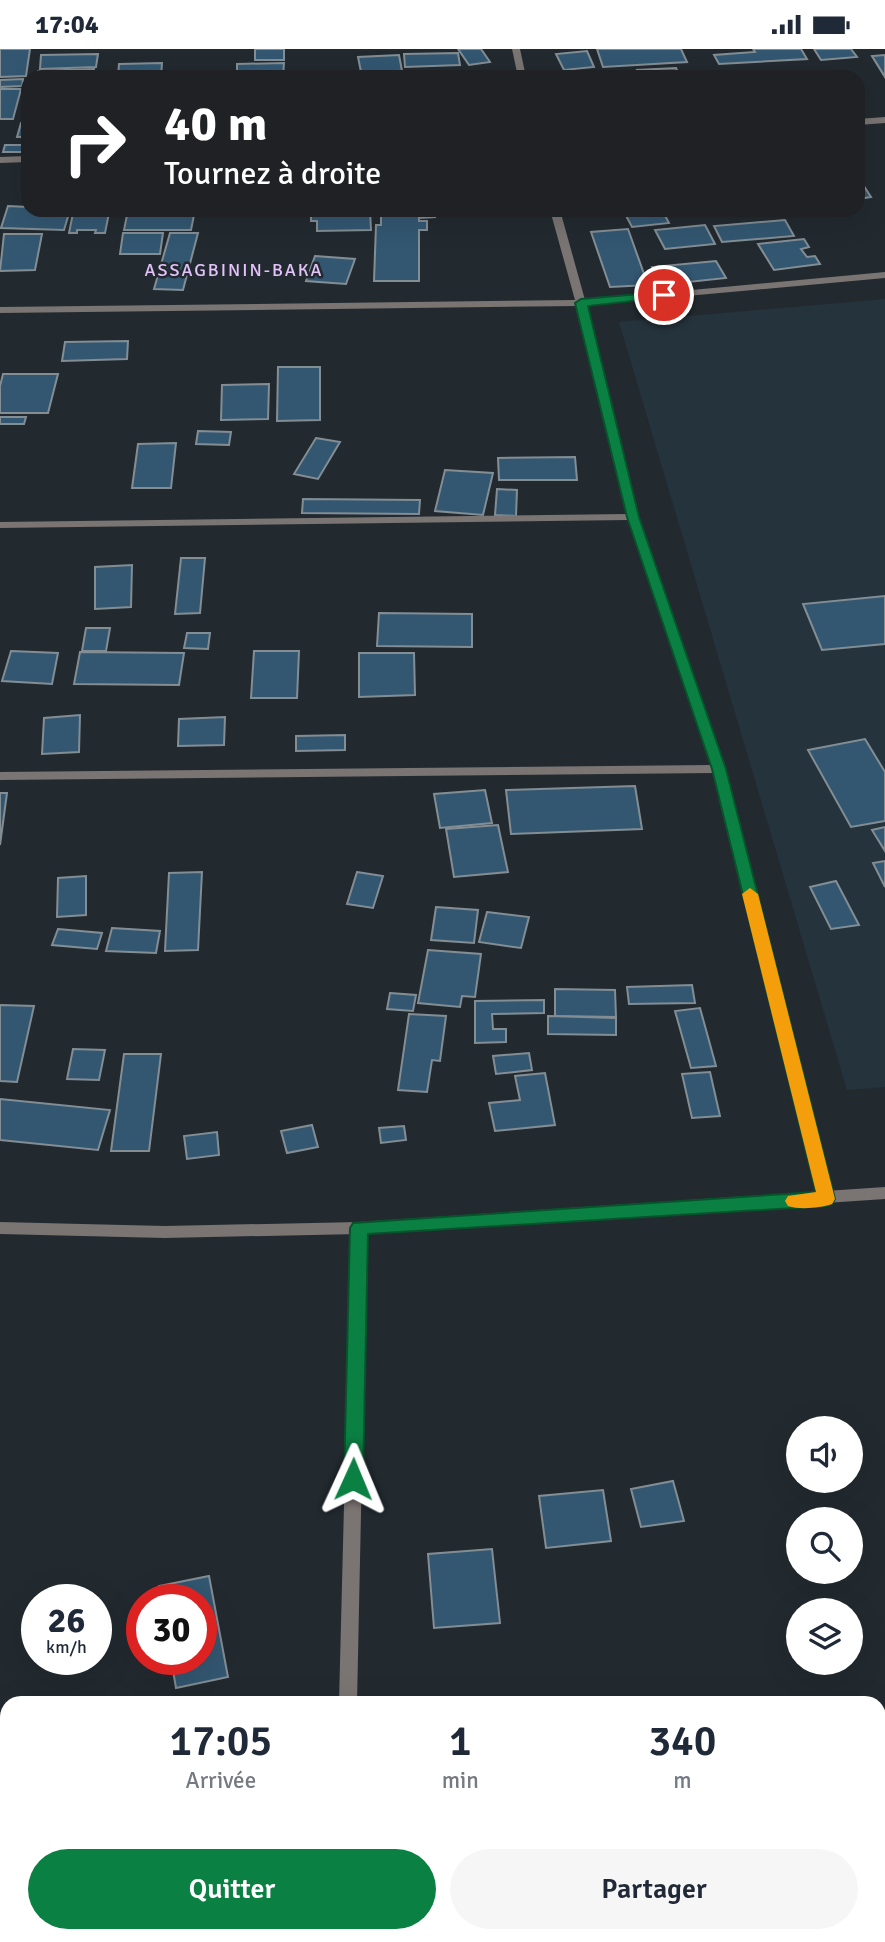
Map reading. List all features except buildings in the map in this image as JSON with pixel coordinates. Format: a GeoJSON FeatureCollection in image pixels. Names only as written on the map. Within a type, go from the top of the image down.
{"type":"FeatureCollection","features":[{"type":"Feature","properties":{"kind":"street"},"geometry":{"type":"LineString","coordinates":[[516,49],[520,70]]}},
{"type":"Feature","properties":{"kind":"street"},"geometry":{"type":"LineString","coordinates":[[865,121],[885,120]]}},
{"type":"Feature","properties":{"kind":"street"},"geometry":{"type":"LineString","coordinates":[[0,160],[21,159]]}},
{"type":"Feature","properties":{"kind":"street"},"geometry":{"type":"LineString","coordinates":[[557,217],[581,303],[633,517],[719,769],[826,1199]]}},
{"type":"Feature","properties":{"kind":"street"},"geometry":{"type":"LineString","coordinates":[[0,310],[581,303],[885,275]]}},
{"type":"Feature","properties":{"kind":"street"},"geometry":{"type":"LineString","coordinates":[[0,525],[633,517]]}},
{"type":"Feature","properties":{"kind":"street"},"geometry":{"type":"LineString","coordinates":[[0,776],[719,769]]}},
{"type":"Feature","properties":{"kind":"street"},"geometry":{"type":"LineString","coordinates":[[0,1228],[165,1232],[359,1228],[885,1193]]}},
{"type":"Feature","properties":{"kind":"street"},"geometry":{"type":"LineString","coordinates":[[348,1696],[359,1228]]}},
{"type":"Feature","properties":{"kind":"shaded area"},"geometry":{"type":"Polygon","coordinates":[[[885,299],[885,1087],[847,1090],[619,322],[885,299]]]}},
{"type":"Feature","properties":{"kind":"slow traffic"},"geometry":{"type":"LineString","coordinates":[[750,894],[826,1199],[794,1201]]}},
{"type":"Feature","properties":{"kind":"district","name":"ASSAGBININ-BAKA"},"geometry":{"type":"Point","coordinates":[234,270]}},
{"type":"Feature","properties":{"kind":"route"},"geometry":{"type":"LineString","coordinates":[[353,1479],[359,1228],[826,1199],[719,769],[633,517],[581,303],[664,295]]}}]}
